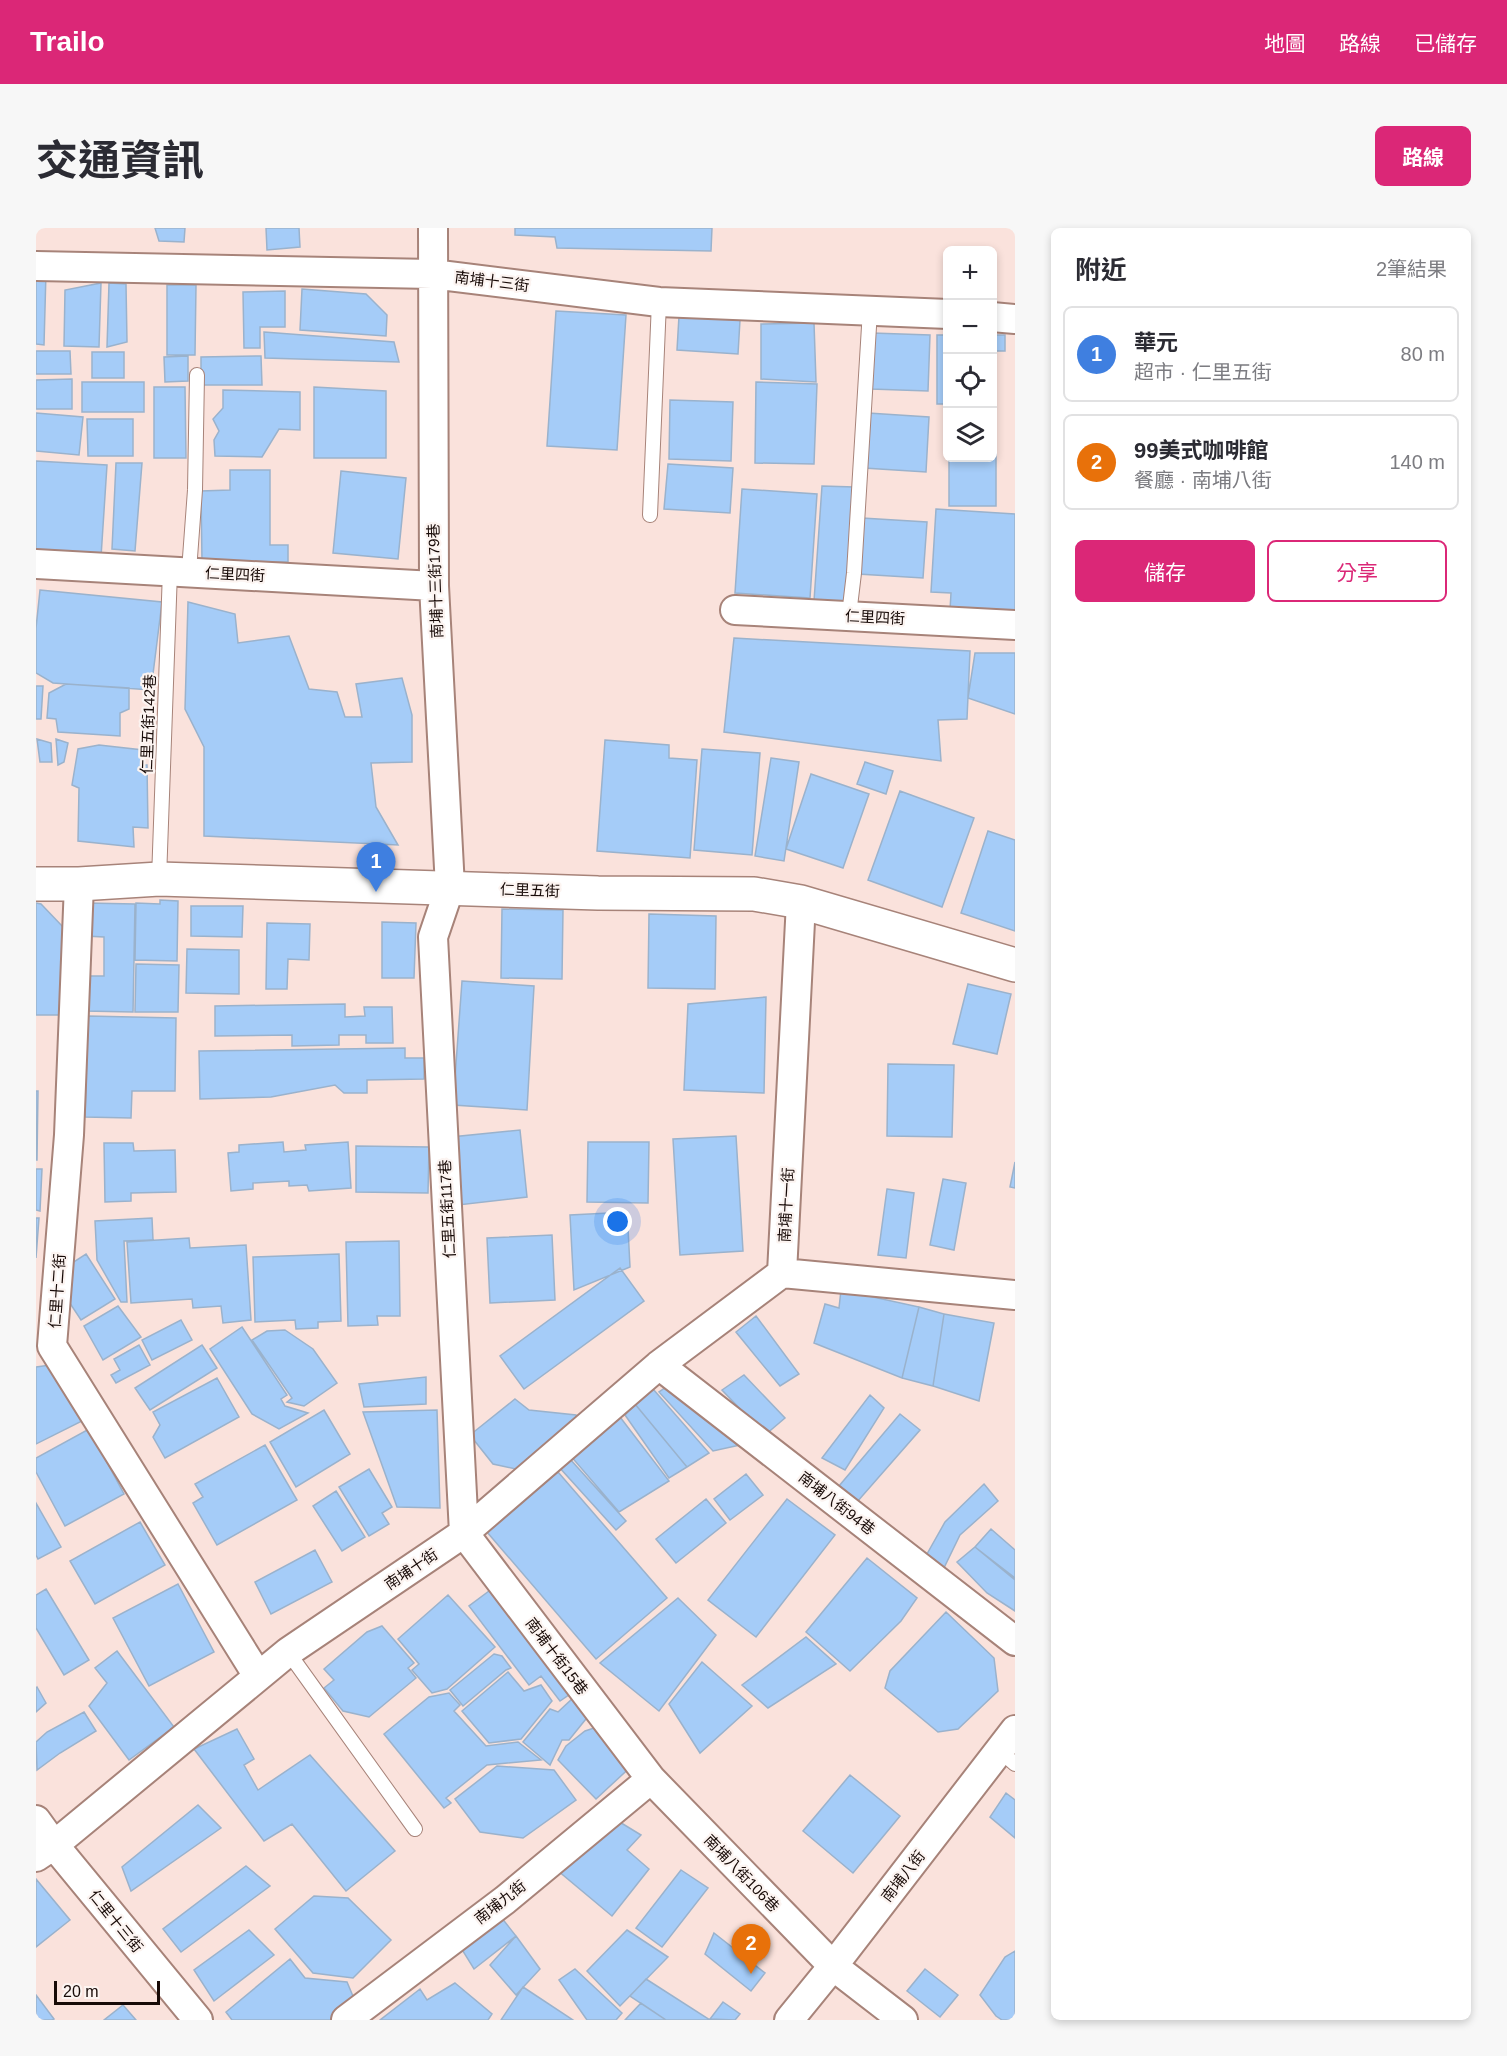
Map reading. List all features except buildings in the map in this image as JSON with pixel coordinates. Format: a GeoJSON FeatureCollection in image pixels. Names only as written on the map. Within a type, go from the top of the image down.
{"type":"FeatureCollection","features":[{"type":"Feature","properties":{"kind":"street","name":"南埔十三街179巷"},"geometry":{"type":"LineString","coordinates":[[433,228],[434,586],[450,887]]}},
{"type":"Feature","properties":{"kind":"street","name":"南埔十三街"},"geometry":{"type":"LineString","coordinates":[[36,266],[432,274],[659,302],[943,314]]}},
{"type":"Feature","properties":{"kind":"street"},"geometry":{"type":"LineString","coordinates":[[997,317],[1015,318]]}},
{"type":"Feature","properties":{"kind":"street","name":"仁里四街"},"geometry":{"type":"LineString","coordinates":[[36,564],[434,586]]}},
{"type":"Feature","properties":{"kind":"street","name":"仁里四街"},"geometry":{"type":"LineString","coordinates":[[735,610],[1015,625]]}},
{"type":"Feature","properties":{"kind":"street","name":"仁里五街"},"geometry":{"type":"LineString","coordinates":[[36,884],[159,879],[598,893],[754,894],[801,902],[1015,965]]}},
{"type":"Feature","properties":{"kind":"street","name":"仁里十二街"},"geometry":{"type":"LineString","coordinates":[[79,884],[69,1135],[44,1346],[258,1676]]}},
{"type":"Feature","properties":{"kind":"street","name":"仁里五街117巷"},"geometry":{"type":"LineString","coordinates":[[450,887],[433,937],[464,1533]]}},
{"type":"Feature","properties":{"kind":"street","name":"南埔十一街"},"geometry":{"type":"LineString","coordinates":[[782,1273],[801,902]]}},
{"type":"Feature","properties":{"kind":"street"},"geometry":{"type":"LineString","coordinates":[[782,1273],[1015,1295]]}},
{"type":"Feature","properties":{"kind":"street","name":"南埔十街"},"geometry":{"type":"LineString","coordinates":[[45,1851],[288,1652],[464,1533],[659,1365],[782,1273]]}},
{"type":"Feature","properties":{"kind":"street","name":"南埔八街94巷"},"geometry":{"type":"LineString","coordinates":[[659,1365],[1015,1641]]}},
{"type":"Feature","properties":{"kind":"street","name":"南埔十街15巷"},"geometry":{"type":"LineString","coordinates":[[464,1533],[651,1779]]}},
{"type":"Feature","properties":{"kind":"street","name":"南埔八街"},"geometry":{"type":"LineString","coordinates":[[789,2020],[1010,1748]]}},
{"type":"Feature","properties":{"kind":"street","name":"南埔八街106巷"},"geometry":{"type":"LineString","coordinates":[[651,1779],[833,1966],[903,2020]]}},
{"type":"Feature","properties":{"kind":"street","name":"南埔九街"},"geometry":{"type":"LineString","coordinates":[[346,2020],[505,1900],[651,1779]]}},
{"type":"Feature","properties":{"kind":"street","name":"仁里十三街"},"geometry":{"type":"LineString","coordinates":[[36,1820],[45,1851],[198,2020]]}},
{"type":"Feature","properties":{"kind":"lane"},"geometry":{"type":"LineString","coordinates":[[650,515],[659,302]]}},
{"type":"Feature","properties":{"kind":"lane"},"geometry":{"type":"LineString","coordinates":[[849,615],[854,573],[870,310]]}},
{"type":"Feature","properties":{"kind":"lane","name":"仁里五街142巷"},"geometry":{"type":"LineString","coordinates":[[159,879],[180,571],[195,490],[197,375]]}},
{"type":"Feature","properties":{"kind":"lane"},"geometry":{"type":"LineString","coordinates":[[288,1652],[415,1829]]}},
{"type":"Feature","properties":{"kind":"place","name":"華元"},"geometry":{"type":"Point","coordinates":[376,892]}},
{"type":"Feature","properties":{"kind":"place","name":"99美式咖啡館"},"geometry":{"type":"Point","coordinates":[751,1974]}}]}
